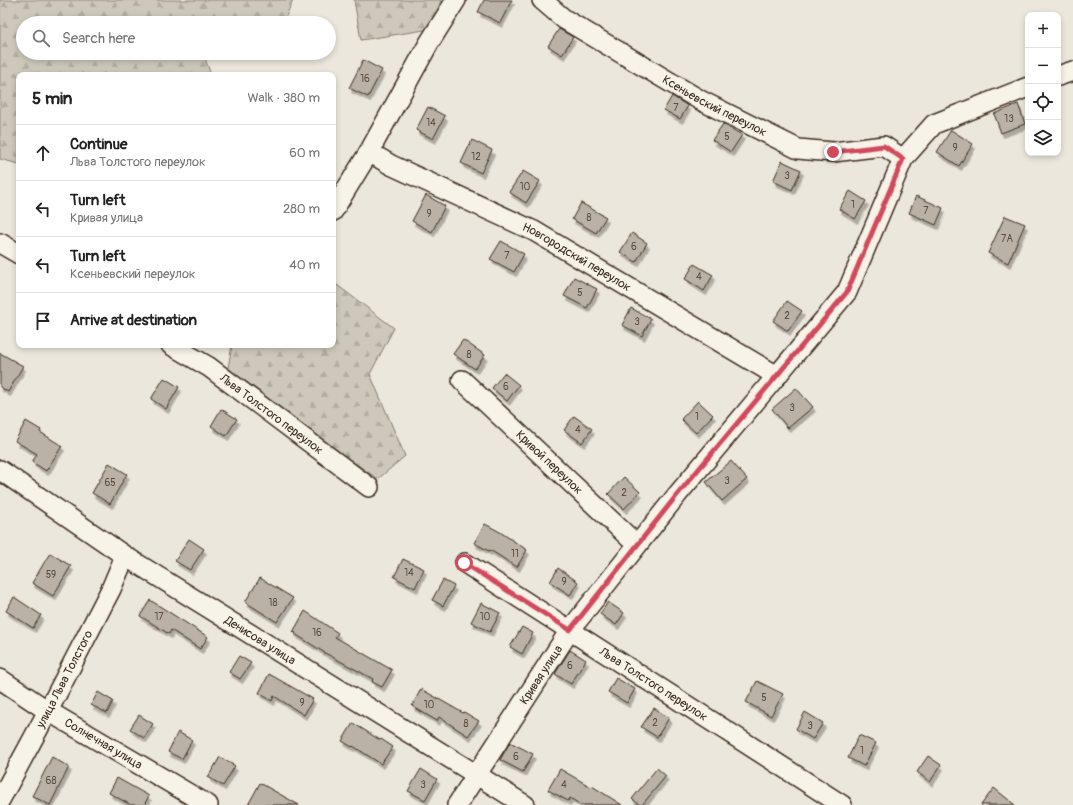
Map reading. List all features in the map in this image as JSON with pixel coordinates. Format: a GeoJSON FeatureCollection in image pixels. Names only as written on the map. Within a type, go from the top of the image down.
{"type":"FeatureCollection","features":[{"type":"Feature","properties":{"kind":"street"},"geometry":{"type":"LineString","coordinates":[[336,206],[369,152],[428,43],[456,0]]}},
{"type":"Feature","properties":{"kind":"street","name":"Ксеньевский переулок"},"geometry":{"type":"LineString","coordinates":[[542,0],[564,19],[700,100],[798,149],[833,152],[884,146],[903,159]]}},
{"type":"Feature","properties":{"kind":"street"},"geometry":{"type":"LineString","coordinates":[[1061,75],[1073,71]]}},
{"type":"Feature","properties":{"kind":"street","name":"Кривая улица"},"geometry":{"type":"LineString","coordinates":[[457,805],[570,630],[677,495],[847,292],[903,159],[934,124],[1025,88]]}},
{"type":"Feature","properties":{"kind":"street","name":"Новгородский переулок"},"geometry":{"type":"LineString","coordinates":[[369,152],[391,165],[534,231],[777,376]]}},
{"type":"Feature","properties":{"kind":"street"},"geometry":{"type":"LineString","coordinates":[[0,243],[16,252]]}},
{"type":"Feature","properties":{"kind":"street","name":"Льва Толстого переулок"},"geometry":{"type":"LineString","coordinates":[[176,348],[208,367],[369,487]]}},
{"type":"Feature","properties":{"kind":"street","name":"Кривой переулок"},"geometry":{"type":"LineString","coordinates":[[462,380],[637,545]]}},
{"type":"Feature","properties":{"kind":"street","name":"Денисова улица"},"geometry":{"type":"LineString","coordinates":[[0,470],[125,556],[525,805]]}},
{"type":"Feature","properties":{"kind":"street","name":"улица Льва Толстого"},"geometry":{"type":"LineString","coordinates":[[0,800],[111,589],[125,556]]}},
{"type":"Feature","properties":{"kind":"street","name":"Льва Толстого переулок"},"geometry":{"type":"LineString","coordinates":[[464,563],[842,805]]}},
{"type":"Feature","properties":{"kind":"street","name":"Солнечная улица"},"geometry":{"type":"LineString","coordinates":[[0,679],[48,711],[208,805]]}},
{"type":"Feature","properties":{"kind":"green space"},"geometry":{"type":"Polygon","coordinates":[[[0,0],[293,0],[286,16],[16,16],[16,60],[206,60],[210,72],[16,72],[16,163],[0,159],[0,0]]]}},
{"type":"Feature","properties":{"kind":"green space"},"geometry":{"type":"Polygon","coordinates":[[[354,0],[441,0],[431,29],[361,40],[354,0]]]}},
{"type":"Feature","properties":{"kind":"green space"},"geometry":{"type":"Polygon","coordinates":[[[336,284],[394,328],[370,374],[405,456],[378,479],[276,410],[228,368],[231,348],[336,348],[336,284]]]}},
{"type":"Feature","properties":{"kind":"building"},"geometry":{"type":"Polygon","coordinates":[[[484,0],[512,0],[500,23],[478,12],[484,0]]]}},
{"type":"Feature","properties":{"kind":"building"},"geometry":{"type":"Polygon","coordinates":[[[559,29],[573,37],[562,55],[548,46],[559,29]]]}},
{"type":"Feature","properties":{"kind":"building"},"geometry":{"type":"Polygon","coordinates":[[[363,60],[382,70],[368,97],[349,88],[363,60]]]}},
{"type":"Feature","properties":{"kind":"building"},"geometry":{"type":"Polygon","coordinates":[[[672,96],[688,106],[680,119],[664,110],[672,96]]]}},
{"type":"Feature","properties":{"kind":"building"},"geometry":{"type":"Polygon","coordinates":[[[1018,104],[1025,124],[1001,133],[994,114],[1018,104]]]}},
{"type":"Feature","properties":{"kind":"building"},"geometry":{"type":"Polygon","coordinates":[[[428,107],[445,116],[433,139],[416,130],[428,107]]]}},
{"type":"Feature","properties":{"kind":"building"},"geometry":{"type":"Polygon","coordinates":[[[723,124],[742,135],[731,152],[712,140],[723,124]]]}},
{"type":"Feature","properties":{"kind":"building"},"geometry":{"type":"Polygon","coordinates":[[[951,130],[973,144],[959,166],[937,152],[951,130]]]}},
{"type":"Feature","properties":{"kind":"building"},"geometry":{"type":"Polygon","coordinates":[[[472,140],[492,150],[481,173],[461,163],[472,140]]]}},
{"type":"Feature","properties":{"kind":"building"},"geometry":{"type":"Polygon","coordinates":[[[782,161],[801,170],[792,190],[773,181],[782,161]]]}},
{"type":"Feature","properties":{"kind":"building"},"geometry":{"type":"Polygon","coordinates":[[[523,171],[540,181],[526,203],[509,192],[523,171]]]}},
{"type":"Feature","properties":{"kind":"building"},"geometry":{"type":"Polygon","coordinates":[[[850,191],[866,201],[855,219],[839,209],[850,191]]]}},
{"type":"Feature","properties":{"kind":"building"},"geometry":{"type":"Polygon","coordinates":[[[426,195],[445,206],[432,232],[412,221],[426,195]]]}},
{"type":"Feature","properties":{"kind":"building"},"geometry":{"type":"Polygon","coordinates":[[[916,196],[943,208],[936,225],[909,213],[916,196]]]}},
{"type":"Feature","properties":{"kind":"building"},"geometry":{"type":"Polygon","coordinates":[[[581,203],[606,217],[596,233],[572,219],[581,203]]]}},
{"type":"Feature","properties":{"kind":"building"},"geometry":{"type":"Polygon","coordinates":[[[1005,216],[1025,224],[1008,263],[988,253],[1005,216]]]}},
{"type":"Feature","properties":{"kind":"building"},"geometry":{"type":"Polygon","coordinates":[[[632,233],[647,243],[636,262],[620,252],[632,233]]]}},
{"type":"Feature","properties":{"kind":"building"},"geometry":{"type":"Polygon","coordinates":[[[501,241],[524,254],[514,272],[490,259],[501,241]]]}},
{"type":"Feature","properties":{"kind":"building"},"geometry":{"type":"Polygon","coordinates":[[[694,264],[713,275],[704,291],[685,279],[694,264]]]}},
{"type":"Feature","properties":{"kind":"building"},"geometry":{"type":"Polygon","coordinates":[[[574,277],[597,289],[587,308],[564,296],[574,277]]]}},
{"type":"Feature","properties":{"kind":"building"},"geometry":{"type":"Polygon","coordinates":[[[787,301],[802,311],[788,331],[773,321],[787,301]]]}},
{"type":"Feature","properties":{"kind":"building"},"geometry":{"type":"Polygon","coordinates":[[[631,308],[651,319],[642,336],[622,325],[631,308]]]}},
{"type":"Feature","properties":{"kind":"building"},"geometry":{"type":"Polygon","coordinates":[[[463,340],[485,355],[475,369],[453,354],[463,340]]]}},
{"type":"Feature","properties":{"kind":"building"},"geometry":{"type":"Polygon","coordinates":[[[0,353],[23,366],[8,392],[0,387],[0,353]]]}},
{"type":"Feature","properties":{"kind":"building"},"geometry":{"type":"Polygon","coordinates":[[[504,373],[519,385],[507,401],[492,388],[504,373]]]}},
{"type":"Feature","properties":{"kind":"building"},"geometry":{"type":"Polygon","coordinates":[[[164,378],[179,387],[166,409],[151,399],[164,378]]]}},
{"type":"Feature","properties":{"kind":"building"},"geometry":{"type":"Polygon","coordinates":[[[796,388],[813,407],[788,428],[772,409],[796,388]]]}},
{"type":"Feature","properties":{"kind":"building"},"geometry":{"type":"Polygon","coordinates":[[[698,401],[713,415],[696,433],[681,419],[698,401]]]}},
{"type":"Feature","properties":{"kind":"building"},"geometry":{"type":"Polygon","coordinates":[[[221,409],[237,419],[226,436],[211,426],[221,409]]]}},
{"type":"Feature","properties":{"kind":"building"},"geometry":{"type":"Polygon","coordinates":[[[574,416],[592,429],[582,443],[564,430],[574,416]]]}},
{"type":"Feature","properties":{"kind":"building"},"geometry":{"type":"Polygon","coordinates":[[[26,421],[62,446],[46,471],[32,462],[37,454],[15,441],[26,421]]]}},
{"type":"Feature","properties":{"kind":"building"},"geometry":{"type":"Polygon","coordinates":[[[731,461],[747,479],[722,501],[706,482],[731,461]]]}},
{"type":"Feature","properties":{"kind":"building"},"geometry":{"type":"Polygon","coordinates":[[[109,463],[127,474],[110,504],[92,493],[109,463]]]}},
{"type":"Feature","properties":{"kind":"building"},"geometry":{"type":"Polygon","coordinates":[[[624,477],[640,492],[624,509],[608,494],[624,477]]]}},
{"type":"Feature","properties":{"kind":"building"},"geometry":{"type":"Polygon","coordinates":[[[485,524],[527,550],[517,567],[490,550],[489,551],[474,543],[485,524]]]}},
{"type":"Feature","properties":{"kind":"building"},"geometry":{"type":"Polygon","coordinates":[[[189,539],[204,549],[190,570],[175,561],[189,539]]]}},
{"type":"Feature","properties":{"kind":"building"},"geometry":{"type":"Polygon","coordinates":[[[50,553],[71,566],[53,596],[32,583],[50,553]]]}},
{"type":"Feature","properties":{"kind":"building"},"geometry":{"type":"Polygon","coordinates":[[[403,559],[424,569],[415,588],[394,577],[403,559]]]}},
{"type":"Feature","properties":{"kind":"building"},"geometry":{"type":"Polygon","coordinates":[[[558,568],[578,582],[570,595],[550,582],[558,568]]]}},
{"type":"Feature","properties":{"kind":"building"},"geometry":{"type":"Polygon","coordinates":[[[260,578],[293,598],[277,622],[245,602],[260,578]]]}},
{"type":"Feature","properties":{"kind":"building"},"geometry":{"type":"Polygon","coordinates":[[[443,580],[454,586],[443,606],[432,600],[443,580]]]}},
{"type":"Feature","properties":{"kind":"building"},"geometry":{"type":"Polygon","coordinates":[[[14,597],[41,615],[33,628],[6,611],[14,597]]]}},
{"type":"Feature","properties":{"kind":"building"},"geometry":{"type":"Polygon","coordinates":[[[150,600],[208,637],[200,649],[171,630],[169,634],[140,616],[150,600]]]}},
{"type":"Feature","properties":{"kind":"building"},"geometry":{"type":"Polygon","coordinates":[[[608,602],[624,613],[616,625],[600,614],[608,602]]]}},
{"type":"Feature","properties":{"kind":"building"},"geometry":{"type":"Polygon","coordinates":[[[481,603],[500,613],[490,632],[471,622],[481,603]]]}},
{"type":"Feature","properties":{"kind":"building"},"geometry":{"type":"Polygon","coordinates":[[[305,611],[338,633],[335,637],[392,670],[382,687],[372,682],[373,679],[325,653],[295,634],[296,633],[293,632],[305,611]]]}},
{"type":"Feature","properties":{"kind":"building"},"geometry":{"type":"Polygon","coordinates":[[[522,627],[533,633],[522,654],[510,647],[522,627]]]}},
{"type":"Feature","properties":{"kind":"building"},"geometry":{"type":"Polygon","coordinates":[[[570,650],[586,660],[571,684],[555,674],[570,650]]]}},
{"type":"Feature","properties":{"kind":"building"},"geometry":{"type":"Polygon","coordinates":[[[239,656],[251,663],[240,679],[229,672],[239,656]]]}},
{"type":"Feature","properties":{"kind":"building"},"geometry":{"type":"Polygon","coordinates":[[[269,674],[313,699],[304,715],[274,696],[272,701],[259,693],[269,674]]]}},
{"type":"Feature","properties":{"kind":"building"},"geometry":{"type":"Polygon","coordinates":[[[616,678],[635,689],[627,703],[608,692],[616,678]]]}},
{"type":"Feature","properties":{"kind":"building"},"geometry":{"type":"Polygon","coordinates":[[[757,681],[783,694],[771,716],[746,702],[757,681]]]}},
{"type":"Feature","properties":{"kind":"building"},"geometry":{"type":"Polygon","coordinates":[[[421,689],[479,721],[468,736],[439,717],[437,721],[412,706],[421,689]]]}},
{"type":"Feature","properties":{"kind":"building"},"geometry":{"type":"Polygon","coordinates":[[[98,692],[113,701],[107,713],[91,705],[98,692]]]}},
{"type":"Feature","properties":{"kind":"building"},"geometry":{"type":"Polygon","coordinates":[[[654,708],[669,718],[657,737],[641,727],[654,708]]]}},
{"type":"Feature","properties":{"kind":"building"},"geometry":{"type":"Polygon","coordinates":[[[805,712],[823,723],[813,739],[796,729],[805,712]]]}},
{"type":"Feature","properties":{"kind":"building"},"geometry":{"type":"Polygon","coordinates":[[[139,715],[153,724],[144,738],[130,729],[139,715]]]}},
{"type":"Feature","properties":{"kind":"building"},"geometry":{"type":"Polygon","coordinates":[[[353,723],[393,747],[381,764],[353,746],[352,747],[342,741],[353,723]]]}},
{"type":"Feature","properties":{"kind":"building"},"geometry":{"type":"Polygon","coordinates":[[[178,732],[192,740],[182,759],[168,752],[178,732]]]}},
{"type":"Feature","properties":{"kind":"building"},"geometry":{"type":"Polygon","coordinates":[[[859,735],[876,743],[864,766],[848,758],[859,735]]]}},
{"type":"Feature","properties":{"kind":"building"},"geometry":{"type":"Polygon","coordinates":[[[510,742],[533,754],[523,772],[500,760],[510,742]]]}},
{"type":"Feature","properties":{"kind":"building"},"geometry":{"type":"Polygon","coordinates":[[[928,756],[941,765],[930,782],[917,772],[928,756]]]}},
{"type":"Feature","properties":{"kind":"building"},"geometry":{"type":"Polygon","coordinates":[[[52,757],[69,767],[50,805],[32,796],[52,757]]]}},
{"type":"Feature","properties":{"kind":"building"},"geometry":{"type":"Polygon","coordinates":[[[220,757],[235,766],[223,786],[208,777],[220,757]]]}},
{"type":"Feature","properties":{"kind":"building"},"geometry":{"type":"Polygon","coordinates":[[[657,768],[666,776],[642,805],[640,805],[632,799],[657,768]]]}},
{"type":"Feature","properties":{"kind":"building"},"geometry":{"type":"Polygon","coordinates":[[[421,769],[437,779],[425,800],[408,791],[421,769]]]}},
{"type":"Feature","properties":{"kind":"building"},"geometry":{"type":"Polygon","coordinates":[[[560,769],[591,787],[592,786],[622,805],[581,805],[570,798],[568,801],[548,790],[560,769]]]}},
{"type":"Feature","properties":{"kind":"building"},"geometry":{"type":"Polygon","coordinates":[[[117,778],[149,796],[144,805],[131,805],[109,793],[117,778]]]}},
{"type":"Feature","properties":{"kind":"building"},"geometry":{"type":"Polygon","coordinates":[[[260,783],[299,805],[248,805],[260,783]]]}},
{"type":"Feature","properties":{"kind":"building"},"geometry":{"type":"Polygon","coordinates":[[[994,788],[1015,805],[981,805],[994,788]]]}},
{"type":"Feature","properties":{"kind":"route"},"geometry":{"type":"LineString","coordinates":[[464,563],[570,630],[677,495],[847,292],[903,159],[884,146],[833,152]]}}]}
